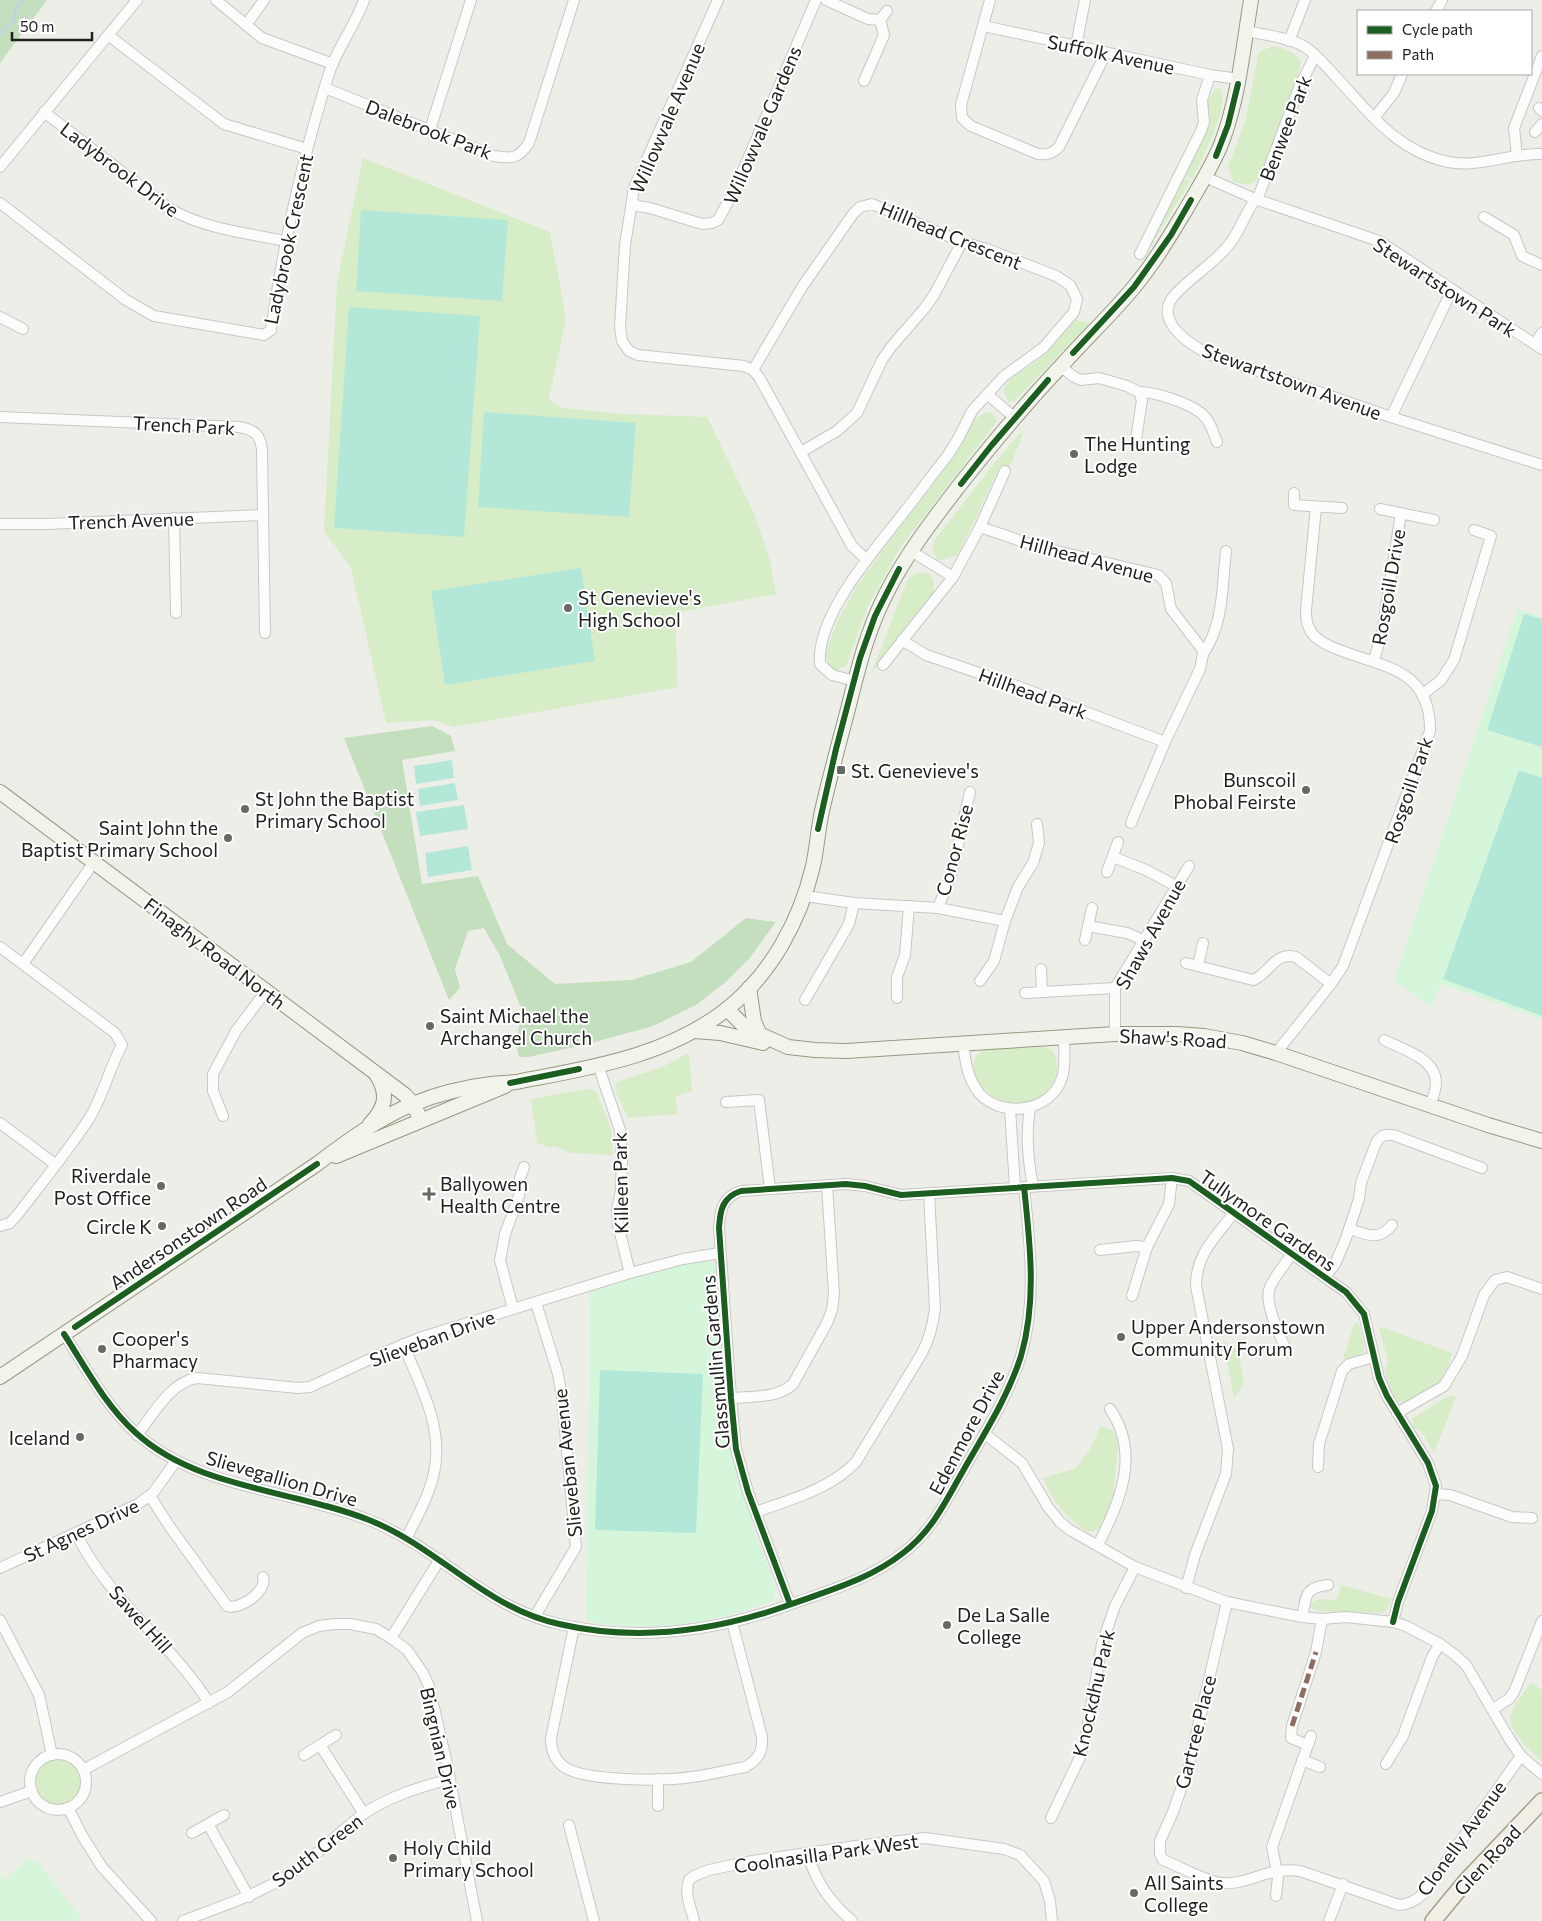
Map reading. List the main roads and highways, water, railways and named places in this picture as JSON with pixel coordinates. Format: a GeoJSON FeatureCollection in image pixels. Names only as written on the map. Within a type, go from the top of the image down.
{"type":"FeatureCollection","features":[{"type":"Feature","properties":{"kind":"main road","name":"Andersonstown Road"},"geometry":{"type":"LineString","coordinates":[[0,1377],[363,1132],[413,1104],[459,1090],[510,1083],[646,1053],[696,1031],[727,1009],[749,988],[779,950],[798,915],[805,896],[814,863],[821,816],[834,758],[860,658],[876,616],[899,569],[940,512],[1015,418],[1060,366],[1134,287],[1171,235],[1205,177],[1228,125],[1239,79],[1252,0]]}},
{"type":"Feature","properties":{"kind":"main road","name":"Finaghy Road North"},"geometry":{"type":"LineString","coordinates":[[0,792],[374,1070],[405,1095],[413,1104],[421,1120]]}},
{"type":"Feature","properties":{"kind":"main road"},"geometry":{"type":"LineString","coordinates":[[749,988],[754,1021],[759,1033]]}},
{"type":"Feature","properties":{"kind":"main road","name":"Shaw's Road"},"geometry":{"type":"LineString","coordinates":[[727,1009],[741,1025],[788,1046]]}},
{"type":"Feature","properties":{"kind":"main road","name":"Shaw's Road"},"geometry":{"type":"LineString","coordinates":[[696,1031],[720,1033],[788,1046],[831,1051],[1064,1036],[1115,1034],[1204,1036],[1242,1043],[1276,1053],[1488,1125],[1542,1141]]}},
{"type":"Feature","properties":{"kind":"main road"},"geometry":{"type":"LineString","coordinates":[[363,1132],[382,1110],[384,1099],[384,1089],[374,1070]]}},
{"type":"Feature","properties":{"kind":"main road","name":"Andersonstown Road"},"geometry":{"type":"LineString","coordinates":[[317,1164],[498,1090],[510,1083]]}},
{"type":"Feature","properties":{"kind":"main road","name":"Glen Road"},"geometry":{"type":"LineString","coordinates":[[1433,1921],[1466,1881],[1542,1801]]}},
{"type":"Feature","properties":{"kind":"waterway"},"geometry":{"type":"LineString","coordinates":[[0,34],[13,22],[17,6],[23,0]]}},
{"type":"Feature","properties":{"kind":"place","name":"The Hunting Lodge"},"geometry":{"type":"Point","coordinates":[1074,454]}},
{"type":"Feature","properties":{"kind":"place","name":"St Genevieve's High School"},"geometry":{"type":"Point","coordinates":[568,608]}},
{"type":"Feature","properties":{"kind":"place","name":"St. Genevieve's"},"geometry":{"type":"Point","coordinates":[841,770]}},
{"type":"Feature","properties":{"kind":"place","name":"Bunscoil Phobal Feirste"},"geometry":{"type":"Point","coordinates":[1306,790]}},
{"type":"Feature","properties":{"kind":"place","name":"St John the Baptist Primary School"},"geometry":{"type":"Point","coordinates":[245,809]}},
{"type":"Feature","properties":{"kind":"place","name":"Saint John the Baptist Primary School"},"geometry":{"type":"Point","coordinates":[228,838]}},
{"type":"Feature","properties":{"kind":"place","name":"Saint Michael the Archangel Church"},"geometry":{"type":"Point","coordinates":[430,1026]}},
{"type":"Feature","properties":{"kind":"place","name":"Riverdale Post Office"},"geometry":{"type":"Point","coordinates":[161,1186]}},
{"type":"Feature","properties":{"kind":"place","name":"Ballyowen Health Centre"},"geometry":{"type":"Point","coordinates":[429,1194]}},
{"type":"Feature","properties":{"kind":"place","name":"Circle K"},"geometry":{"type":"Point","coordinates":[162,1226]}},
{"type":"Feature","properties":{"kind":"place","name":"Upper Andersonstown Community Forum"},"geometry":{"type":"Point","coordinates":[1121,1337]}},
{"type":"Feature","properties":{"kind":"place","name":"Cooper's Pharmacy"},"geometry":{"type":"Point","coordinates":[102,1349]}},
{"type":"Feature","properties":{"kind":"place","name":"Iceland"},"geometry":{"type":"Point","coordinates":[80,1437]}},
{"type":"Feature","properties":{"kind":"place","name":"De La Salle College"},"geometry":{"type":"Point","coordinates":[947,1625]}},
{"type":"Feature","properties":{"kind":"place","name":"Holy Child Primary School"},"geometry":{"type":"Point","coordinates":[393,1858]}},
{"type":"Feature","properties":{"kind":"place","name":"All Saints College"},"geometry":{"type":"Point","coordinates":[1134,1893]}}]}
